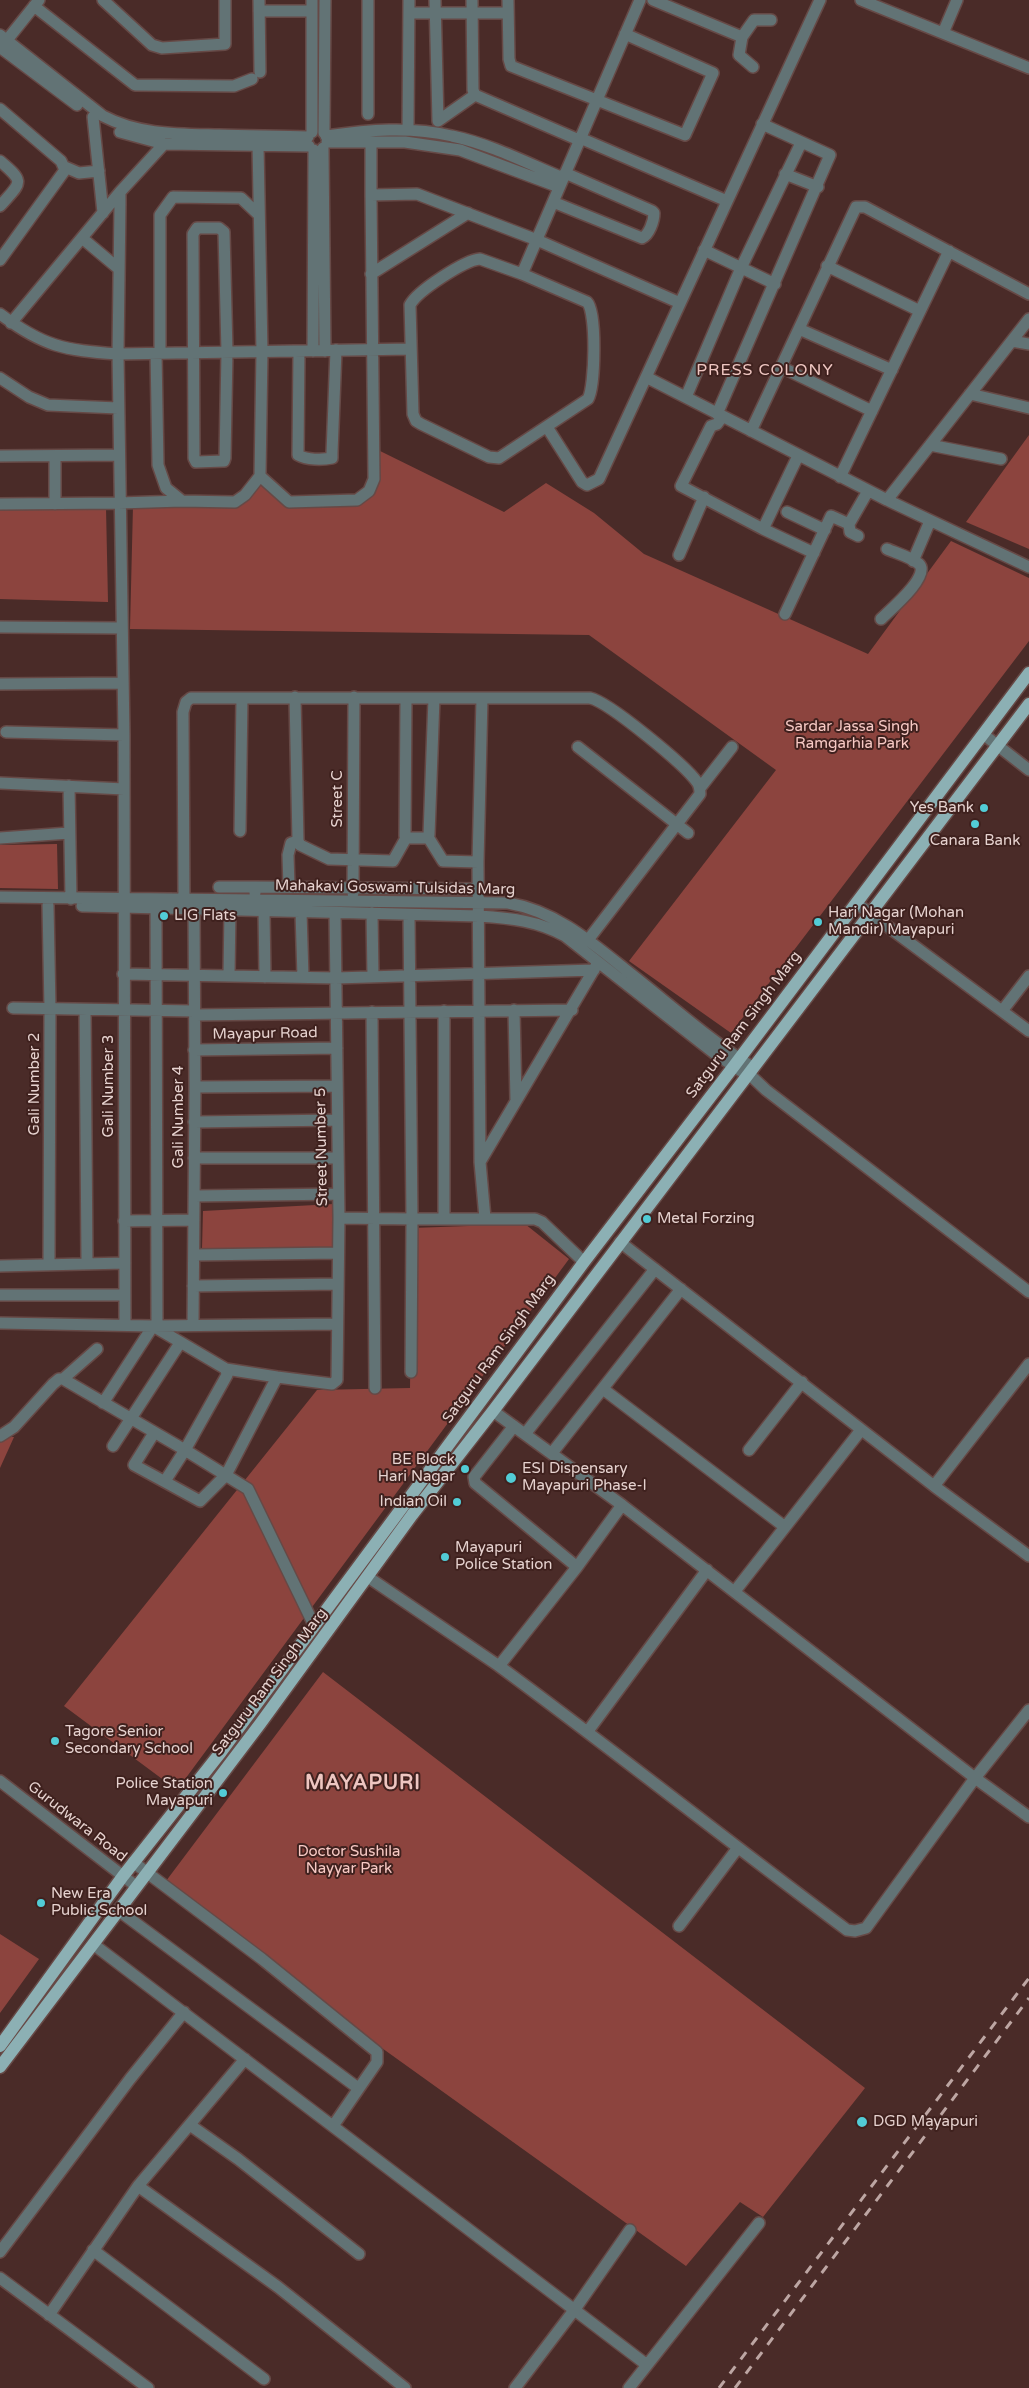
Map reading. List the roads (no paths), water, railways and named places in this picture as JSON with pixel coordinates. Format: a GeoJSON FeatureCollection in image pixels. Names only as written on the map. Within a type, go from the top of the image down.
{"type":"FeatureCollection","features":[{"type":"Feature","properties":{"kind":"main road","name":"Satguru Ram Singh Marg"},"geometry":{"type":"LineString","coordinates":[[0,2046],[133,1862],[221,1752],[584,1262],[1029,673]]}},
{"type":"Feature","properties":{"kind":"main road","name":"Satguru Ram Singh Marg"},"geometry":{"type":"LineString","coordinates":[[0,2067],[260,1724],[412,1514],[493,1411],[1029,704]]}},
{"type":"Feature","properties":{"kind":"street"},"geometry":{"type":"LineString","coordinates":[[103,0],[152,45],[162,48],[225,44],[225,0]]}},
{"type":"Feature","properties":{"kind":"street"},"geometry":{"type":"LineString","coordinates":[[313,351],[318,141],[325,0]]}},
{"type":"Feature","properties":{"kind":"street"},"geometry":{"type":"LineString","coordinates":[[368,0],[368,114]]}},
{"type":"Feature","properties":{"kind":"street"},"geometry":{"type":"LineString","coordinates":[[408,130],[409,0]]}},
{"type":"Feature","properties":{"kind":"street"},"geometry":{"type":"LineString","coordinates":[[435,0],[438,121],[475,95]]}},
{"type":"Feature","properties":{"kind":"street"},"geometry":{"type":"LineString","coordinates":[[472,0],[473,90],[475,95],[726,201]]}},
{"type":"Feature","properties":{"kind":"street"},"geometry":{"type":"LineString","coordinates":[[508,0],[508,59],[511,66],[685,135],[713,74],[625,34]]}},
{"type":"Feature","properties":{"kind":"street"},"geometry":{"type":"LineString","coordinates":[[522,274],[640,0]]}},
{"type":"Feature","properties":{"kind":"street"},"geometry":{"type":"LineString","coordinates":[[653,0],[742,37]]}},
{"type":"Feature","properties":{"kind":"street"},"geometry":{"type":"LineString","coordinates":[[547,427],[582,482],[587,485],[599,479],[820,0]]}},
{"type":"Feature","properties":{"kind":"street"},"geometry":{"type":"LineString","coordinates":[[861,0],[1029,68]]}},
{"type":"Feature","properties":{"kind":"street"},"geometry":{"type":"LineString","coordinates":[[943,33],[957,0]]}},
{"type":"Feature","properties":{"kind":"street"},"geometry":{"type":"LineString","coordinates":[[2,43],[37,3],[134,85],[234,86],[256,75],[259,6],[312,5],[331,350],[332,458],[303,458],[298,455],[299,351]]}},
{"type":"Feature","properties":{"kind":"street"},"geometry":{"type":"LineString","coordinates":[[415,13],[508,12]]}},
{"type":"Feature","properties":{"kind":"street"},"geometry":{"type":"LineString","coordinates":[[753,67],[739,55],[742,37],[754,20],[771,20]]}},
{"type":"Feature","properties":{"kind":"street"},"geometry":{"type":"LineString","coordinates":[[2,43],[103,116],[126,127],[176,134],[371,143],[405,142],[460,150],[562,180],[652,211],[654,218],[646,236],[642,238],[553,202]]}},
{"type":"Feature","properties":{"kind":"street"},"geometry":{"type":"LineString","coordinates":[[2,43],[94,118],[108,127],[135,137],[164,144],[258,145],[318,141],[368,130],[408,130],[452,136],[470,141],[562,180]]}},
{"type":"Feature","properties":{"kind":"street"},"geometry":{"type":"LineString","coordinates":[[0,109],[38,140],[65,167],[79,173],[99,171]]}},
{"type":"Feature","properties":{"kind":"street"},"geometry":{"type":"LineString","coordinates":[[94,118],[103,213]]}},
{"type":"Feature","properties":{"kind":"street"},"geometry":{"type":"LineString","coordinates":[[762,124],[801,143],[830,154],[717,424],[711,426],[681,486],[814,554]]}},
{"type":"Feature","properties":{"kind":"street"},"geometry":{"type":"LineString","coordinates":[[260,476],[289,502],[357,500],[368,491],[374,479],[371,143]]}},
{"type":"Feature","properties":{"kind":"street"},"geometry":{"type":"LineString","coordinates":[[686,397],[741,268],[801,143]]}},
{"type":"Feature","properties":{"kind":"street"},"geometry":{"type":"LineString","coordinates":[[11,323],[120,192],[164,144]]}},
{"type":"Feature","properties":{"kind":"street"},"geometry":{"type":"LineString","coordinates":[[0,504],[235,502],[245,495],[260,476],[262,352],[258,145]]}},
{"type":"Feature","properties":{"kind":"street"},"geometry":{"type":"LineString","coordinates":[[0,161],[17,175],[18,181],[17,187],[0,206]]}},
{"type":"Feature","properties":{"kind":"street"},"geometry":{"type":"LineString","coordinates":[[0,260],[63,175],[65,167]]}},
{"type":"Feature","properties":{"kind":"street"},"geometry":{"type":"LineString","coordinates":[[785,174],[818,186]]}},
{"type":"Feature","properties":{"kind":"street","name":"Gali Number 3"},"geometry":{"type":"LineString","coordinates":[[120,192],[118,455],[124,735],[122,904],[124,1324]]}},
{"type":"Feature","properties":{"kind":"street"},"geometry":{"type":"LineString","coordinates":[[371,195],[417,194],[537,240],[680,303]]}},
{"type":"Feature","properties":{"kind":"street"},"geometry":{"type":"LineString","coordinates":[[182,501],[166,488],[158,465],[160,214],[173,197],[241,198],[260,215]]}},
{"type":"Feature","properties":{"kind":"street"},"geometry":{"type":"LineString","coordinates":[[751,431],[853,210],[861,206],[1029,294]]}},
{"type":"Feature","properties":{"kind":"street"},"geometry":{"type":"LineString","coordinates":[[371,274],[468,213]]}},
{"type":"Feature","properties":{"kind":"street"},"geometry":{"type":"LineString","coordinates":[[197,228],[220,228],[224,232],[227,352],[224,461],[194,460],[194,353],[193,234],[197,228]]}},
{"type":"Feature","properties":{"kind":"street"},"geometry":{"type":"LineString","coordinates":[[82,238],[119,269]]}},
{"type":"Feature","properties":{"kind":"street"},"geometry":{"type":"LineString","coordinates":[[704,250],[775,284]]}},
{"type":"Feature","properties":{"kind":"street"},"geometry":{"type":"LineString","coordinates":[[840,477],[948,251]]}},
{"type":"Feature","properties":{"kind":"street"},"geometry":{"type":"LineString","coordinates":[[474,260],[487,260],[522,274],[587,302],[592,309],[592,393],[584,404],[503,456],[494,458],[416,421],[413,414],[410,305],[419,294],[474,260]]}},
{"type":"Feature","properties":{"kind":"street"},"geometry":{"type":"LineString","coordinates":[[827,266],[920,311]]}},
{"type":"Feature","properties":{"kind":"street"},"geometry":{"type":"LineString","coordinates":[[0,314],[25,333],[52,346],[82,351],[118,354],[411,349]]}},
{"type":"Feature","properties":{"kind":"street"},"geometry":{"type":"LineString","coordinates":[[887,500],[1029,319]]}},
{"type":"Feature","properties":{"kind":"street"},"geometry":{"type":"LineString","coordinates":[[798,328],[892,370]]}},
{"type":"Feature","properties":{"kind":"street"},"geometry":{"type":"LineString","coordinates":[[1012,340],[1029,344]]}},
{"type":"Feature","properties":{"kind":"street"},"geometry":{"type":"LineString","coordinates":[[781,367],[872,411]]}},
{"type":"Feature","properties":{"kind":"street"},"geometry":{"type":"LineString","coordinates":[[646,377],[868,491],[1029,567]]}},
{"type":"Feature","properties":{"kind":"street"},"geometry":{"type":"LineString","coordinates":[[0,378],[29,397],[48,404],[118,408]]}},
{"type":"Feature","properties":{"kind":"street"},"geometry":{"type":"LineString","coordinates":[[970,394],[1029,408]]}},
{"type":"Feature","properties":{"kind":"street"},"geometry":{"type":"LineString","coordinates":[[0,445],[5,456],[118,455]]}},
{"type":"Feature","properties":{"kind":"street"},"geometry":{"type":"LineString","coordinates":[[930,445],[1001,459]]}},
{"type":"Feature","properties":{"kind":"street"},"geometry":{"type":"LineString","coordinates":[[55,456],[56,504]]}},
{"type":"Feature","properties":{"kind":"street"},"geometry":{"type":"LineString","coordinates":[[763,529],[798,456]]}},
{"type":"Feature","properties":{"kind":"street"},"geometry":{"type":"LineString","coordinates":[[858,536],[850,532],[849,524],[868,491]]}},
{"type":"Feature","properties":{"kind":"street"},"geometry":{"type":"LineString","coordinates":[[679,555],[704,497]]}},
{"type":"Feature","properties":{"kind":"street"},"geometry":{"type":"LineString","coordinates":[[787,512],[825,530]]}},
{"type":"Feature","properties":{"kind":"street"},"geometry":{"type":"LineString","coordinates":[[785,614],[831,516],[849,524]]}},
{"type":"Feature","properties":{"kind":"street"},"geometry":{"type":"LineString","coordinates":[[913,561],[930,521]]}},
{"type":"Feature","properties":{"kind":"street"},"geometry":{"type":"LineString","coordinates":[[881,619],[921,577],[922,568],[913,561],[887,549]]}},
{"type":"Feature","properties":{"kind":"street"},"geometry":{"type":"LineString","coordinates":[[0,627],[122,628]]}},
{"type":"Feature","properties":{"kind":"street"},"geometry":{"type":"LineString","coordinates":[[1,684],[122,683]]}},
{"type":"Feature","properties":{"kind":"street"},"geometry":{"type":"LineString","coordinates":[[295,697],[298,841],[300,846],[323,857],[393,861],[406,838],[406,698]]}},
{"type":"Feature","properties":{"kind":"street","name":"Street C"},"geometry":{"type":"LineString","coordinates":[[353,907],[354,697]]}},
{"type":"Feature","properties":{"kind":"street"},"geometry":{"type":"LineString","coordinates":[[184,899],[184,706],[191,698],[595,699],[648,737],[697,782],[700,788]]}},
{"type":"Feature","properties":{"kind":"street"},"geometry":{"type":"LineString","coordinates":[[240,831],[242,698]]}},
{"type":"Feature","properties":{"kind":"street"},"geometry":{"type":"LineString","coordinates":[[434,698],[428,837],[443,861],[478,862]]}},
{"type":"Feature","properties":{"kind":"street"},"geometry":{"type":"LineString","coordinates":[[482,698],[478,862],[480,1162],[485,1218]]}},
{"type":"Feature","properties":{"kind":"street"},"geometry":{"type":"LineString","coordinates":[[6,732],[124,735]]}},
{"type":"Feature","properties":{"kind":"street"},"geometry":{"type":"LineString","coordinates":[[983,734],[1029,770]]}},
{"type":"Feature","properties":{"kind":"street"},"geometry":{"type":"LineString","coordinates":[[578,747],[676,826],[688,833]]}},
{"type":"Feature","properties":{"kind":"street"},"geometry":{"type":"LineString","coordinates":[[588,940],[698,798],[700,788],[720,767],[732,747]]}},
{"type":"Feature","properties":{"kind":"street"},"geometry":{"type":"LineString","coordinates":[[0,783],[124,789]]}},
{"type":"Feature","properties":{"kind":"street"},"geometry":{"type":"LineString","coordinates":[[70,786],[71,899]]}},
{"type":"Feature","properties":{"kind":"street"},"geometry":{"type":"LineString","coordinates":[[0,838],[70,833]]}},
{"type":"Feature","properties":{"kind":"street"},"geometry":{"type":"LineString","coordinates":[[406,838],[428,837]]}},
{"type":"Feature","properties":{"kind":"street"},"geometry":{"type":"LineString","coordinates":[[289,887],[289,846],[298,841]]}},
{"type":"Feature","properties":{"kind":"street"},"geometry":{"type":"LineString","coordinates":[[218,887],[479,889]]}},
{"type":"Feature","properties":{"kind":"street"},"geometry":{"type":"LineString","coordinates":[[254,887],[255,900]]}},
{"type":"Feature","properties":{"kind":"street","name":"Mahakavi Goswami Tulsidas Marg"},"geometry":{"type":"LineString","coordinates":[[0,897],[71,899],[156,908],[335,913],[353,907],[372,913],[479,916],[527,920],[548,926],[566,936],[596,966],[714,1053],[736,1062]]}},
{"type":"Feature","properties":{"kind":"street","name":"Mahakavi Goswami Tulsidas Marg"},"geometry":{"type":"LineString","coordinates":[[0,905],[122,904],[184,899],[255,900],[353,907],[508,903],[535,910],[558,920],[588,940],[736,1062]]}},
{"type":"Feature","properties":{"kind":"street"},"geometry":{"type":"LineString","coordinates":[[856,903],[1029,1031]]}},
{"type":"Feature","properties":{"kind":"street","name":"Gali Number 2"},"geometry":{"type":"LineString","coordinates":[[48,905],[50,1009],[49,1264]]}},
{"type":"Feature","properties":{"kind":"street"},"geometry":{"type":"LineString","coordinates":[[103,1403],[155,1326],[157,1221],[156,908]]}},
{"type":"Feature","properties":{"kind":"street","name":"Gali Number 4"},"geometry":{"type":"LineString","coordinates":[[193,1325],[194,909]]}},
{"type":"Feature","properties":{"kind":"street"},"geometry":{"type":"LineString","coordinates":[[229,975],[230,910]]}},
{"type":"Feature","properties":{"kind":"street"},"geometry":{"type":"LineString","coordinates":[[264,910],[265,976]]}},
{"type":"Feature","properties":{"kind":"street"},"geometry":{"type":"LineString","coordinates":[[301,912],[303,977]]}},
{"type":"Feature","properties":{"kind":"street","name":"Street Number 5"},"geometry":{"type":"LineString","coordinates":[[277,1377],[332,1384],[337,1380],[339,1218],[335,913]]}},
{"type":"Feature","properties":{"kind":"street"},"geometry":{"type":"LineString","coordinates":[[372,913],[373,977]]}},
{"type":"Feature","properties":{"kind":"street"},"geometry":{"type":"LineString","coordinates":[[409,915],[412,1219],[411,1372]]}},
{"type":"Feature","properties":{"kind":"street"},"geometry":{"type":"LineString","coordinates":[[123,974],[336,978],[409,977],[596,966]]}},
{"type":"Feature","properties":{"kind":"street"},"geometry":{"type":"LineString","coordinates":[[480,1162],[572,1010],[596,966]]}},
{"type":"Feature","properties":{"kind":"street"},"geometry":{"type":"LineString","coordinates":[[1002,1011],[1029,976]]}},
{"type":"Feature","properties":{"kind":"street"},"geometry":{"type":"LineString","coordinates":[[13,1008],[195,1013],[572,1010]]}},
{"type":"Feature","properties":{"kind":"street"},"geometry":{"type":"LineString","coordinates":[[85,1010],[87,1262]]}},
{"type":"Feature","properties":{"kind":"street"},"geometry":{"type":"LineString","coordinates":[[514,1010],[516,1102]]}},
{"type":"Feature","properties":{"kind":"street"},"geometry":{"type":"LineString","coordinates":[[444,1011],[444,1218]]}},
{"type":"Feature","properties":{"kind":"street"},"geometry":{"type":"LineString","coordinates":[[372,1012],[375,1388]]}},
{"type":"Feature","properties":{"kind":"street","name":"Mayapur Road"},"geometry":{"type":"LineString","coordinates":[[194,1050],[337,1048]]}},
{"type":"Feature","properties":{"kind":"street"},"geometry":{"type":"LineString","coordinates":[[736,1062],[766,1090],[1029,1292]]}},
{"type":"Feature","properties":{"kind":"street"},"geometry":{"type":"LineString","coordinates":[[195,1087],[336,1086]]}},
{"type":"Feature","properties":{"kind":"street"},"geometry":{"type":"LineString","coordinates":[[194,1122],[337,1120]]}},
{"type":"Feature","properties":{"kind":"street"},"geometry":{"type":"LineString","coordinates":[[194,1158],[337,1158]]}},
{"type":"Feature","properties":{"kind":"street"},"geometry":{"type":"LineString","coordinates":[[194,1196],[338,1194]]}},
{"type":"Feature","properties":{"kind":"street"},"geometry":{"type":"LineString","coordinates":[[339,1218],[535,1219],[542,1222],[584,1262]]}},
{"type":"Feature","properties":{"kind":"street"},"geometry":{"type":"LineString","coordinates":[[124,1221],[194,1220]]}},
{"type":"Feature","properties":{"kind":"street"},"geometry":{"type":"LineString","coordinates":[[620,1242],[802,1382],[861,1430],[1029,1556]]}},
{"type":"Feature","properties":{"kind":"street"},"geometry":{"type":"LineString","coordinates":[[194,1255],[338,1253]]}},
{"type":"Feature","properties":{"kind":"street"},"geometry":{"type":"LineString","coordinates":[[0,1266],[87,1262],[124,1263]]}},
{"type":"Feature","properties":{"kind":"street"},"geometry":{"type":"LineString","coordinates":[[525,1434],[655,1269]]}},
{"type":"Feature","properties":{"kind":"street"},"geometry":{"type":"LineString","coordinates":[[193,1286],[338,1284]]}},
{"type":"Feature","properties":{"kind":"street"},"geometry":{"type":"LineString","coordinates":[[552,1453],[681,1289]]}},
{"type":"Feature","properties":{"kind":"street"},"geometry":{"type":"LineString","coordinates":[[0,1295],[124,1295]]}},
{"type":"Feature","properties":{"kind":"street"},"geometry":{"type":"LineString","coordinates":[[0,1324],[124,1324],[155,1326],[337,1324]]}},
{"type":"Feature","properties":{"kind":"street"},"geometry":{"type":"LineString","coordinates":[[154,1433],[134,1465],[200,1501],[226,1475],[277,1377],[226,1369],[180,1343],[155,1326]]}},
{"type":"Feature","properties":{"kind":"street"},"geometry":{"type":"LineString","coordinates":[[113,1446],[180,1343]]}},
{"type":"Feature","properties":{"kind":"street"},"geometry":{"type":"LineString","coordinates":[[64,1380],[97,1349]]}},
{"type":"Feature","properties":{"kind":"street"},"geometry":{"type":"LineString","coordinates":[[934,1486],[1029,1364]]}},
{"type":"Feature","properties":{"kind":"street"},"geometry":{"type":"LineString","coordinates":[[165,1481],[185,1450],[227,1375],[226,1369]]}},
{"type":"Feature","properties":{"kind":"street"},"geometry":{"type":"LineString","coordinates":[[0,1436],[14,1428],[52,1384],[59,1380],[64,1380],[185,1450],[248,1489],[314,1625]]}},
{"type":"Feature","properties":{"kind":"street"},"geometry":{"type":"LineString","coordinates":[[749,1450],[802,1382]]}},
{"type":"Feature","properties":{"kind":"street"},"geometry":{"type":"LineString","coordinates":[[603,1389],[785,1527]]}},
{"type":"Feature","properties":{"kind":"street"},"geometry":{"type":"LineString","coordinates":[[493,1411],[622,1505],[974,1778],[1029,1817]]}},
{"type":"Feature","properties":{"kind":"street"},"geometry":{"type":"LineString","coordinates":[[514,1426],[474,1478],[475,1483],[577,1567]]}},
{"type":"Feature","properties":{"kind":"street"},"geometry":{"type":"LineString","coordinates":[[735,1591],[861,1430]]}},
{"type":"Feature","properties":{"kind":"street"},"geometry":{"type":"LineString","coordinates":[[499,1666],[577,1567],[622,1505]]}},
{"type":"Feature","properties":{"kind":"street"},"geometry":{"type":"LineString","coordinates":[[588,1731],[707,1570]]}},
{"type":"Feature","properties":{"kind":"street"},"geometry":{"type":"LineString","coordinates":[[368,1577],[499,1666],[588,1731],[737,1849],[847,1930],[862,1930],[866,1928],[974,1778],[1027,1716]]}},
{"type":"Feature","properties":{"kind":"street","name":"Gurudwara Road"},"geometry":{"type":"LineString","coordinates":[[0,1781],[136,1886]]}},
{"type":"Feature","properties":{"kind":"street"},"geometry":{"type":"LineString","coordinates":[[679,1926],[737,1849]]}},
{"type":"Feature","properties":{"kind":"street"},"geometry":{"type":"LineString","coordinates":[[133,1862],[262,1959],[377,2052],[376,2062],[333,2126]]}},
{"type":"Feature","properties":{"kind":"street"},"geometry":{"type":"LineString","coordinates":[[118,1910],[358,2088]]}},
{"type":"Feature","properties":{"kind":"street"},"geometry":{"type":"LineString","coordinates":[[93,1944],[647,2365]]}},
{"type":"Feature","properties":{"kind":"street"},"geometry":{"type":"LineString","coordinates":[[0,2252],[130,2079],[184,2012]]}},
{"type":"Feature","properties":{"kind":"street"},"geometry":{"type":"LineString","coordinates":[[49,2315],[138,2186],[245,2059]]}},
{"type":"Feature","properties":{"kind":"street"},"geometry":{"type":"LineString","coordinates":[[190,2125],[238,2159],[359,2254]]}},
{"type":"Feature","properties":{"kind":"street"},"geometry":{"type":"LineString","coordinates":[[138,2186],[278,2287],[404,2388]]}},
{"type":"Feature","properties":{"kind":"street"},"geometry":{"type":"LineString","coordinates":[[629,2388],[758,2223]]}},
{"type":"Feature","properties":{"kind":"street"},"geometry":{"type":"LineString","coordinates":[[515,2388],[575,2310],[630,2230]]}},
{"type":"Feature","properties":{"kind":"street"},"geometry":{"type":"LineString","coordinates":[[93,2250],[264,2378]]}},
{"type":"Feature","properties":{"kind":"street"},"geometry":{"type":"LineString","coordinates":[[0,2278],[148,2388]]}},
{"type":"Feature","properties":{"kind":"railway"},"geometry":{"type":"LineString","coordinates":[[719,2388],[1029,1978]]}},
{"type":"Feature","properties":{"kind":"railway"},"geometry":{"type":"LineString","coordinates":[[735,2388],[1029,1998]]}},
{"type":"Feature","properties":{"kind":"place","name":"Yes Bank"},"geometry":{"type":"Point","coordinates":[984,808]}},
{"type":"Feature","properties":{"kind":"place","name":"Canara Bank"},"geometry":{"type":"Point","coordinates":[975,824]}},
{"type":"Feature","properties":{"kind":"place","name":"LIG Flats"},"geometry":{"type":"Point","coordinates":[164,916]}},
{"type":"Feature","properties":{"kind":"place","name":"Hari Nagar (Mohan Mandir) Mayapuri"},"geometry":{"type":"Point","coordinates":[818,922]}},
{"type":"Feature","properties":{"kind":"place","name":"Metal Forzing"},"geometry":{"type":"Point","coordinates":[647,1219]}},
{"type":"Feature","properties":{"kind":"place","name":"BE Block Hari Nagar"},"geometry":{"type":"Point","coordinates":[465,1469]}},
{"type":"Feature","properties":{"kind":"place","name":"ESI Dispensary Mayapuri Phase-I"},"geometry":{"type":"Point","coordinates":[511,1478]}},
{"type":"Feature","properties":{"kind":"place","name":"Indian Oil"},"geometry":{"type":"Point","coordinates":[457,1502]}},
{"type":"Feature","properties":{"kind":"place","name":"Mayapuri Police Station"},"geometry":{"type":"Point","coordinates":[445,1557]}},
{"type":"Feature","properties":{"kind":"place","name":"Tagore Senior Secondary School"},"geometry":{"type":"Point","coordinates":[55,1741]}},
{"type":"Feature","properties":{"kind":"place","name":"Police Station Mayapuri"},"geometry":{"type":"Point","coordinates":[223,1793]}},
{"type":"Feature","properties":{"kind":"place","name":"New Era Public School"},"geometry":{"type":"Point","coordinates":[41,1903]}},
{"type":"Feature","properties":{"kind":"place","name":"DGD Mayapuri"},"geometry":{"type":"Point","coordinates":[862,2122]}},
{"type":"Feature","properties":{"kind":"district","name":"PRESS COLONY"},"geometry":{"type":"Point","coordinates":[765,371]}},
{"type":"Feature","properties":{"kind":"district","name":"MAYAPURI"},"geometry":{"type":"Point","coordinates":[363,1784]}},
{"type":"Feature","properties":{"kind":"park label","name":"Sardar Jassa Singh Ramgarhia Park"},"geometry":{"type":"Point","coordinates":[852,736]}},
{"type":"Feature","properties":{"kind":"park label","name":"Doctor Sushila Nayyar Park"},"geometry":{"type":"Point","coordinates":[349,1860]}}]}
